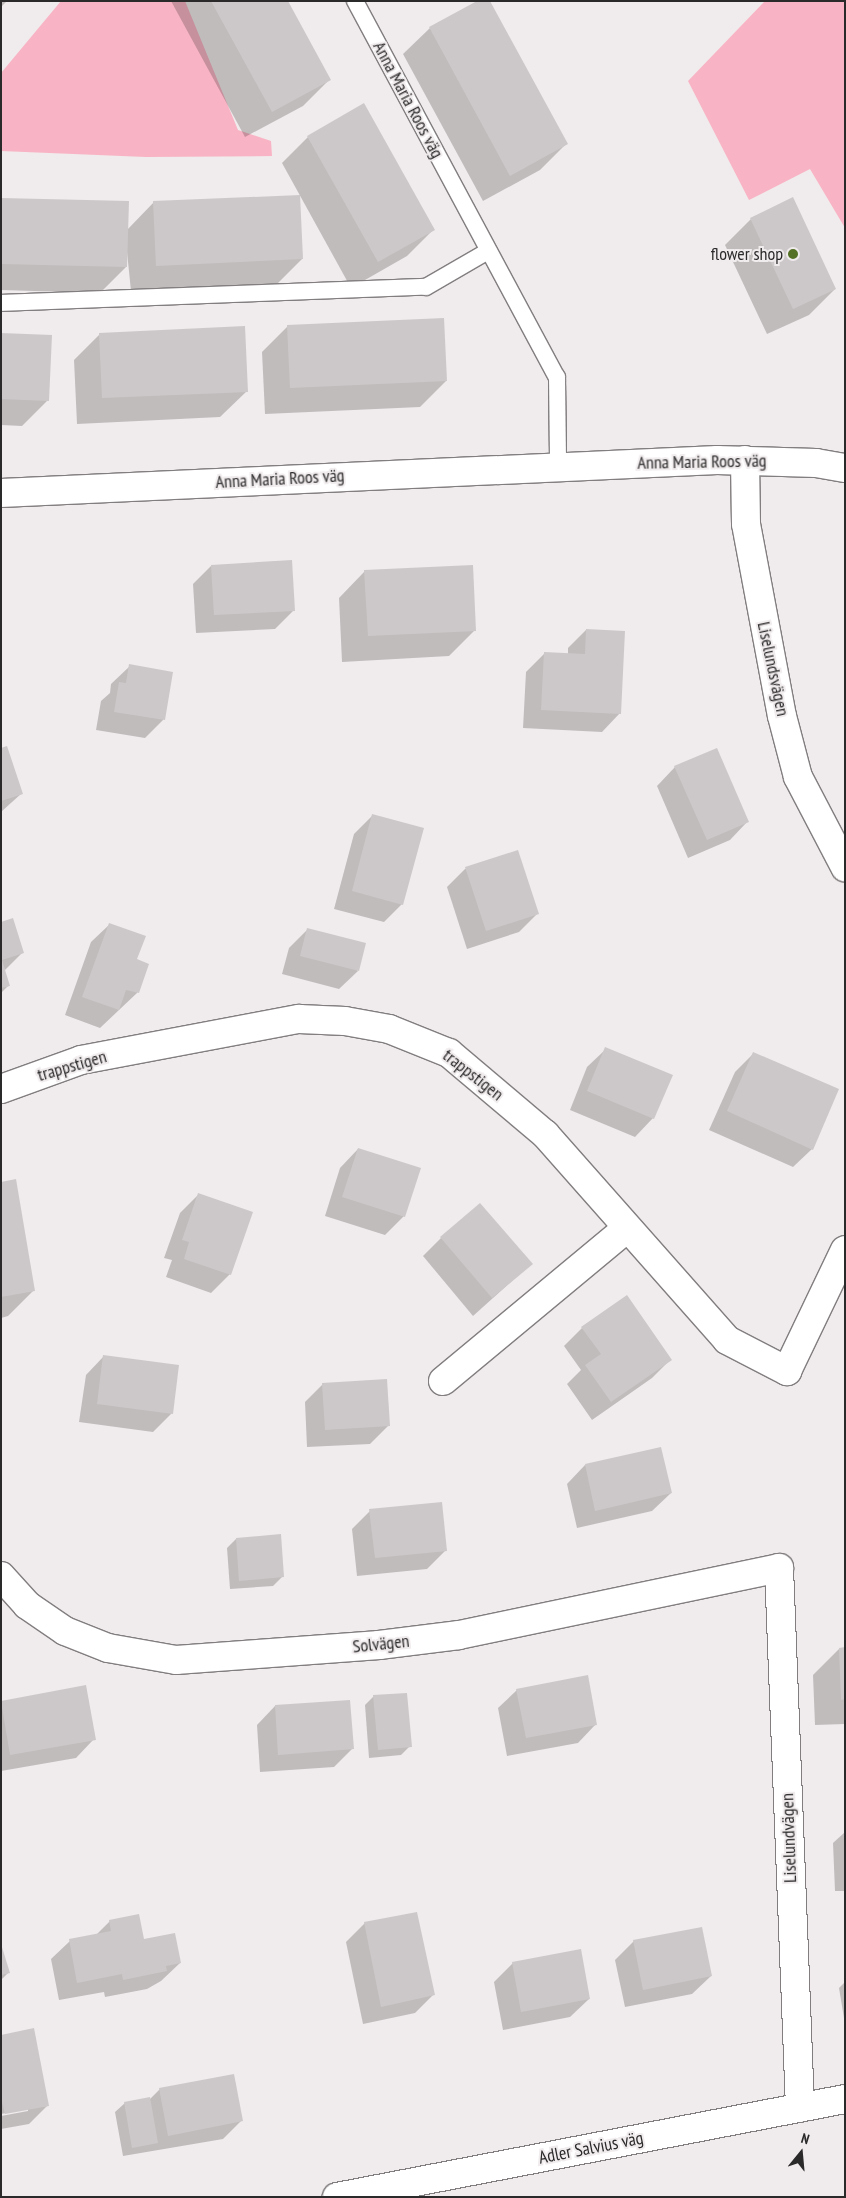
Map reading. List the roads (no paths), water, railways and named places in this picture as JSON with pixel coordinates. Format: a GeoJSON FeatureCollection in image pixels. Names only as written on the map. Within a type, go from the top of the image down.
{"type":"FeatureCollection","features":[{"type":"Feature","properties":{"kind":"street","name":"Anna Maria Roos väg"},"geometry":{"type":"LineString","coordinates":[[1,493],[558,465],[745,460],[845,468]]}},
{"type":"Feature","properties":{"kind":"street","name":"Liselundsvägen"},"geometry":{"type":"LineString","coordinates":[[745,460],[746,524],[782,716],[798,777],[845,867]]}},
{"type":"Feature","properties":{"kind":"street","name":"trappstigen"},"geometry":{"type":"LineString","coordinates":[[1,1089],[81,1060],[299,1019],[345,1021],[389,1029],[449,1053],[545,1134],[727,1340],[787,1370],[845,1250]]}},
{"type":"Feature","properties":{"kind":"street"},"geometry":{"type":"LineString","coordinates":[[443,1381],[627,1228]]}},
{"type":"Feature","properties":{"kind":"street","name":"Solvägen"},"geometry":{"type":"LineString","coordinates":[[1,1576],[28,1605],[65,1631],[108,1648],[176,1660],[379,1645],[459,1635],[779,1568]]}},
{"type":"Feature","properties":{"kind":"street","name":"Liselundvägen"},"geometry":{"type":"LineString","coordinates":[[779,1568],[800,2108]]}},
{"type":"Feature","properties":{"kind":"street","name":"Adler Salvius väg"},"geometry":{"type":"LineString","coordinates":[[337,2197],[845,2099]]}},
{"type":"Feature","properties":{"kind":"lane","name":"Anna Maria Roos väg"},"geometry":{"type":"LineString","coordinates":[[355,1],[557,377],[558,465]]}},
{"type":"Feature","properties":{"kind":"lane"},"geometry":{"type":"LineString","coordinates":[[1,303],[426,287],[488,251]]}},
{"type":"Feature","properties":{"kind":"place","name":"flower shop"},"geometry":{"type":"Point","coordinates":[793,254]}}]}
